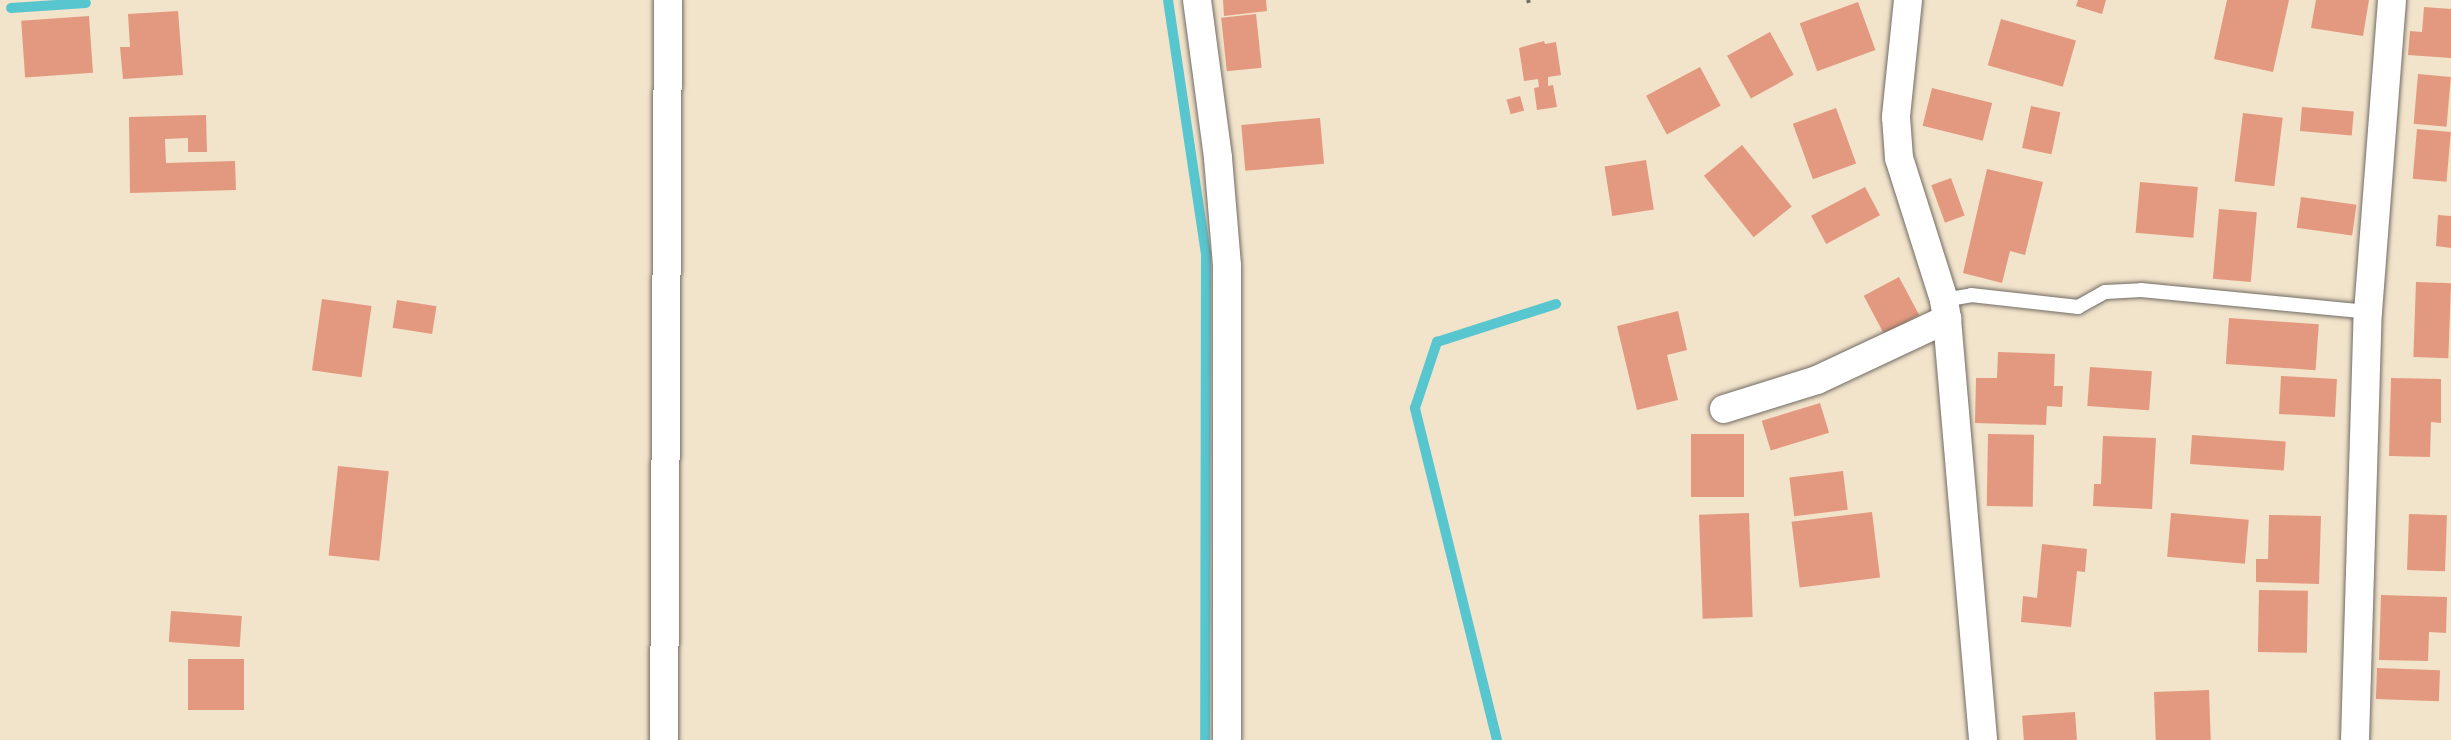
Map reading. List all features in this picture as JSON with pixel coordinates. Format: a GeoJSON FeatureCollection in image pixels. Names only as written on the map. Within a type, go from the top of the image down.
{"type":"FeatureCollection","features":[{"type":"Feature","properties":{"kind":"street"},"geometry":{"type":"LineString","coordinates":[[664,740],[668,0]]}},
{"type":"Feature","properties":{"kind":"street"},"geometry":{"type":"LineString","coordinates":[[1197,0],[1218,158],[1227,266],[1227,740]]}},
{"type":"Feature","properties":{"kind":"street"},"geometry":{"type":"LineString","coordinates":[[1908,0],[1896,117],[1899,158],[1946,310],[1983,740]]}},
{"type":"Feature","properties":{"kind":"street"},"geometry":{"type":"LineString","coordinates":[[2355,740],[2368,312],[2392,0]]}},
{"type":"Feature","properties":{"kind":"street"},"geometry":{"type":"LineString","coordinates":[[1724,409],[1817,380],[1946,310]]}},
{"type":"Feature","properties":{"kind":"lane"},"geometry":{"type":"LineString","coordinates":[[1946,310],[1971,295],[2078,307],[2105,292],[2140,290],[2368,312]]}},
{"type":"Feature","properties":{"kind":"building"},"geometry":{"type":"Polygon","coordinates":[[[1223,0],[1266,0],[1267,11],[1224,16],[1223,0]]]}},
{"type":"Feature","properties":{"kind":"building"},"geometry":{"type":"Polygon","coordinates":[[[2078,0],[2106,0],[2102,14],[2076,6],[2078,0]]]}},
{"type":"Feature","properties":{"kind":"building"},"geometry":{"type":"Polygon","coordinates":[[[2227,0],[2289,0],[2273,72],[2214,59],[2227,0]]]}},
{"type":"Feature","properties":{"kind":"building"},"geometry":{"type":"Polygon","coordinates":[[[2316,0],[2369,0],[2363,36],[2311,28],[2316,0]]]}},
{"type":"Feature","properties":{"kind":"building"},"geometry":{"type":"Polygon","coordinates":[[[1858,2],[1875,50],[1817,71],[1800,23],[1858,2]]]}},
{"type":"Feature","properties":{"kind":"building"},"geometry":{"type":"Polygon","coordinates":[[[2424,7],[2451,9],[2451,58],[2408,55],[2410,31],[2422,32],[2424,7]]]}},
{"type":"Feature","properties":{"kind":"building"},"geometry":{"type":"Polygon","coordinates":[[[178,11],[183,75],[123,79],[120,47],[130,47],[128,14],[178,11]]]}},
{"type":"Feature","properties":{"kind":"building"},"geometry":{"type":"Polygon","coordinates":[[[1256,14],[1262,68],[1227,71],[1221,18],[1256,14]]]}},
{"type":"Feature","properties":{"kind":"building"},"geometry":{"type":"Polygon","coordinates":[[[89,16],[93,73],[25,78],[21,21],[89,16]]]}},
{"type":"Feature","properties":{"kind":"building"},"geometry":{"type":"Polygon","coordinates":[[[2001,19],[2076,40],[2063,87],[1988,65],[2001,19]]]}},
{"type":"Feature","properties":{"kind":"building"},"geometry":{"type":"Polygon","coordinates":[[[1770,32],[1794,75],[1751,99],[1727,56],[1770,32]]]}},
{"type":"Feature","properties":{"kind":"building"},"geometry":{"type":"Polygon","coordinates":[[[1544,41],[1545,44],[1556,42],[1561,75],[1548,77],[1548,86],[1553,85],[1557,107],[1537,110],[1534,88],[1539,87],[1538,79],[1524,81],[1519,48],[1544,41]]]}},
{"type":"Feature","properties":{"kind":"building"},"geometry":{"type":"Polygon","coordinates":[[[1700,67],[1721,106],[1667,134],[1646,96],[1700,67]]]}},
{"type":"Feature","properties":{"kind":"building"},"geometry":{"type":"Polygon","coordinates":[[[2418,74],[2451,77],[2447,127],[2414,124],[2418,74]]]}},
{"type":"Feature","properties":{"kind":"building"},"geometry":{"type":"Polygon","coordinates":[[[1932,88],[1992,103],[1983,141],[1923,126],[1932,88]]]}},
{"type":"Feature","properties":{"kind":"building"},"geometry":{"type":"Polygon","coordinates":[[[1520,96],[1524,110],[1511,114],[1507,100],[1520,96]]]}},
{"type":"Feature","properties":{"kind":"building"},"geometry":{"type":"Polygon","coordinates":[[[2031,106],[2060,112],[2051,154],[2022,148],[2031,106]]]}},
{"type":"Feature","properties":{"kind":"building"},"geometry":{"type":"Polygon","coordinates":[[[2302,107],[2354,112],[2352,135],[2300,131],[2302,107]]]}},
{"type":"Feature","properties":{"kind":"building"},"geometry":{"type":"Polygon","coordinates":[[[1836,108],[1856,163],[1813,179],[1793,124],[1836,108]]]}},
{"type":"Feature","properties":{"kind":"building"},"geometry":{"type":"Polygon","coordinates":[[[2243,113],[2283,118],[2274,186],[2235,181],[2243,113]]]}},
{"type":"Feature","properties":{"kind":"building"},"geometry":{"type":"Polygon","coordinates":[[[206,115],[207,152],[188,152],[188,138],[165,139],[166,163],[235,161],[236,190],[130,193],[129,117],[206,115]]]}},
{"type":"Feature","properties":{"kind":"building"},"geometry":{"type":"Polygon","coordinates":[[[1320,118],[1324,164],[1245,171],[1241,125],[1320,118]]]}},
{"type":"Feature","properties":{"kind":"building"},"geometry":{"type":"Polygon","coordinates":[[[2417,129],[2451,132],[2447,182],[2413,179],[2417,129]]]}},
{"type":"Feature","properties":{"kind":"building"},"geometry":{"type":"Polygon","coordinates":[[[1742,145],[1792,206],[1754,237],[1704,176],[1742,145]]]}},
{"type":"Feature","properties":{"kind":"building"},"geometry":{"type":"Polygon","coordinates":[[[1646,160],[1654,209],[1612,216],[1605,167],[1646,160]]]}},
{"type":"Feature","properties":{"kind":"building"},"geometry":{"type":"Polygon","coordinates":[[[1987,169],[2043,182],[2025,255],[2010,251],[2002,283],[1963,273],[1987,169]]]}},
{"type":"Feature","properties":{"kind":"building"},"geometry":{"type":"Polygon","coordinates":[[[1951,178],[1965,216],[1945,223],[1931,185],[1951,178]]]}},
{"type":"Feature","properties":{"kind":"building"},"geometry":{"type":"Polygon","coordinates":[[[2140,182],[2198,187],[2193,238],[2136,233],[2140,182]]]}},
{"type":"Feature","properties":{"kind":"building"},"geometry":{"type":"Polygon","coordinates":[[[1865,187],[1880,215],[1826,244],[1811,216],[1865,187]]]}},
{"type":"Feature","properties":{"kind":"building"},"geometry":{"type":"Polygon","coordinates":[[[2301,197],[2356,205],[2352,235],[2297,228],[2301,197]]]}},
{"type":"Feature","properties":{"kind":"building"},"geometry":{"type":"Polygon","coordinates":[[[2219,209],[2257,212],[2251,282],[2213,279],[2219,209]]]}},
{"type":"Feature","properties":{"kind":"building"},"geometry":{"type":"Polygon","coordinates":[[[2438,215],[2451,216],[2451,248],[2436,246],[2438,215]]]}},
{"type":"Feature","properties":{"kind":"building"},"geometry":{"type":"Polygon","coordinates":[[[1899,277],[1919,315],[1884,334],[1864,296],[1899,277]]]}},
{"type":"Feature","properties":{"kind":"building"},"geometry":{"type":"Polygon","coordinates":[[[2416,282],[2451,283],[2448,358],[2413,357],[2416,282]]]}},
{"type":"Feature","properties":{"kind":"building"},"geometry":{"type":"Polygon","coordinates":[[[322,299],[372,306],[361,377],[312,370],[322,299]]]}},
{"type":"Feature","properties":{"kind":"building"},"geometry":{"type":"Polygon","coordinates":[[[397,300],[437,306],[432,334],[393,328],[397,300]]]}},
{"type":"Feature","properties":{"kind":"building"},"geometry":{"type":"Polygon","coordinates":[[[1678,311],[1687,350],[1667,355],[1678,400],[1637,410],[1617,326],[1678,311]]]}},
{"type":"Feature","properties":{"kind":"building"},"geometry":{"type":"Polygon","coordinates":[[[2229,318],[2319,324],[2316,370],[2226,364],[2229,318]]]}},
{"type":"Feature","properties":{"kind":"building"},"geometry":{"type":"Polygon","coordinates":[[[1998,352],[2055,354],[2054,386],[2063,386],[2062,407],[2047,406],[2046,425],[1975,423],[1976,378],[1997,378],[1998,352]]]}},
{"type":"Feature","properties":{"kind":"building"},"geometry":{"type":"Polygon","coordinates":[[[2090,367],[2152,371],[2149,410],[2087,406],[2090,367]]]}},
{"type":"Feature","properties":{"kind":"building"},"geometry":{"type":"Polygon","coordinates":[[[2281,376],[2337,379],[2335,417],[2279,414],[2281,376]]]}},
{"type":"Feature","properties":{"kind":"building"},"geometry":{"type":"Polygon","coordinates":[[[2391,378],[2441,379],[2441,423],[2431,422],[2430,457],[2389,456],[2391,378]]]}},
{"type":"Feature","properties":{"kind":"building"},"geometry":{"type":"Polygon","coordinates":[[[1820,403],[1829,433],[1771,450],[1762,421],[1820,403]]]}},
{"type":"Feature","properties":{"kind":"building"},"geometry":{"type":"Polygon","coordinates":[[[1691,434],[1744,434],[1744,497],[1691,497],[1691,434]]]}},
{"type":"Feature","properties":{"kind":"building"},"geometry":{"type":"Polygon","coordinates":[[[1988,434],[2034,435],[2033,507],[1987,506],[1988,434]]]}},
{"type":"Feature","properties":{"kind":"building"},"geometry":{"type":"Polygon","coordinates":[[[2192,435],[2286,442],[2284,470],[2190,464],[2192,435]]]}},
{"type":"Feature","properties":{"kind":"building"},"geometry":{"type":"Polygon","coordinates":[[[2103,436],[2156,438],[2152,509],[2093,506],[2094,484],[2101,484],[2103,436]]]}},
{"type":"Feature","properties":{"kind":"building"},"geometry":{"type":"Polygon","coordinates":[[[338,466],[389,471],[379,561],[329,556],[338,466]]]}},
{"type":"Feature","properties":{"kind":"building"},"geometry":{"type":"Polygon","coordinates":[[[1843,471],[1848,510],[1794,516],[1789,478],[1843,471]]]}},
{"type":"Feature","properties":{"kind":"building"},"geometry":{"type":"Polygon","coordinates":[[[1872,512],[1880,578],[1800,587],[1792,522],[1872,512]]]}},
{"type":"Feature","properties":{"kind":"building"},"geometry":{"type":"Polygon","coordinates":[[[1749,513],[1753,617],[1703,619],[1699,515],[1749,513]]]}},
{"type":"Feature","properties":{"kind":"building"},"geometry":{"type":"Polygon","coordinates":[[[2171,513],[2249,520],[2245,564],[2167,557],[2171,513]]]}},
{"type":"Feature","properties":{"kind":"building"},"geometry":{"type":"Polygon","coordinates":[[[2409,514],[2447,515],[2445,571],[2407,570],[2409,514]]]}},
{"type":"Feature","properties":{"kind":"building"},"geometry":{"type":"Polygon","coordinates":[[[2269,515],[2321,516],[2319,584],[2256,582],[2256,559],[2268,559],[2269,515]]]}},
{"type":"Feature","properties":{"kind":"building"},"geometry":{"type":"Polygon","coordinates":[[[2042,544],[2087,549],[2085,572],[2077,571],[2071,627],[2021,622],[2023,596],[2037,598],[2042,544]]]}},
{"type":"Feature","properties":{"kind":"building"},"geometry":{"type":"Polygon","coordinates":[[[2259,590],[2308,591],[2307,653],[2258,652],[2259,590]]]}},
{"type":"Feature","properties":{"kind":"building"},"geometry":{"type":"Polygon","coordinates":[[[2381,595],[2447,597],[2446,633],[2429,632],[2428,661],[2379,660],[2381,595]]]}},
{"type":"Feature","properties":{"kind":"building"},"geometry":{"type":"Polygon","coordinates":[[[171,611],[242,616],[240,647],[169,642],[171,611]]]}},
{"type":"Feature","properties":{"kind":"building"},"geometry":{"type":"Polygon","coordinates":[[[188,659],[244,659],[244,710],[188,710],[188,659]]]}},
{"type":"Feature","properties":{"kind":"building"},"geometry":{"type":"Polygon","coordinates":[[[2377,668],[2440,670],[2439,701],[2376,699],[2377,668]]]}},
{"type":"Feature","properties":{"kind":"building"},"geometry":{"type":"Polygon","coordinates":[[[2209,690],[2211,740],[2156,740],[2154,692],[2209,690]]]}},
{"type":"Feature","properties":{"kind":"building"},"geometry":{"type":"Polygon","coordinates":[[[2075,712],[2077,740],[2024,740],[2022,716],[2075,712]]]}},
{"type":"Feature","properties":{"kind":"waterway"},"geometry":{"type":"LineString","coordinates":[[1168,0],[1206,253],[1205,740]]}},
{"type":"Feature","properties":{"kind":"waterway"},"geometry":{"type":"LineString","coordinates":[[11,8],[86,3]]}},
{"type":"Feature","properties":{"kind":"waterway"},"geometry":{"type":"LineString","coordinates":[[1497,740],[1415,408],[1437,342],[1556,304]]}}]}
